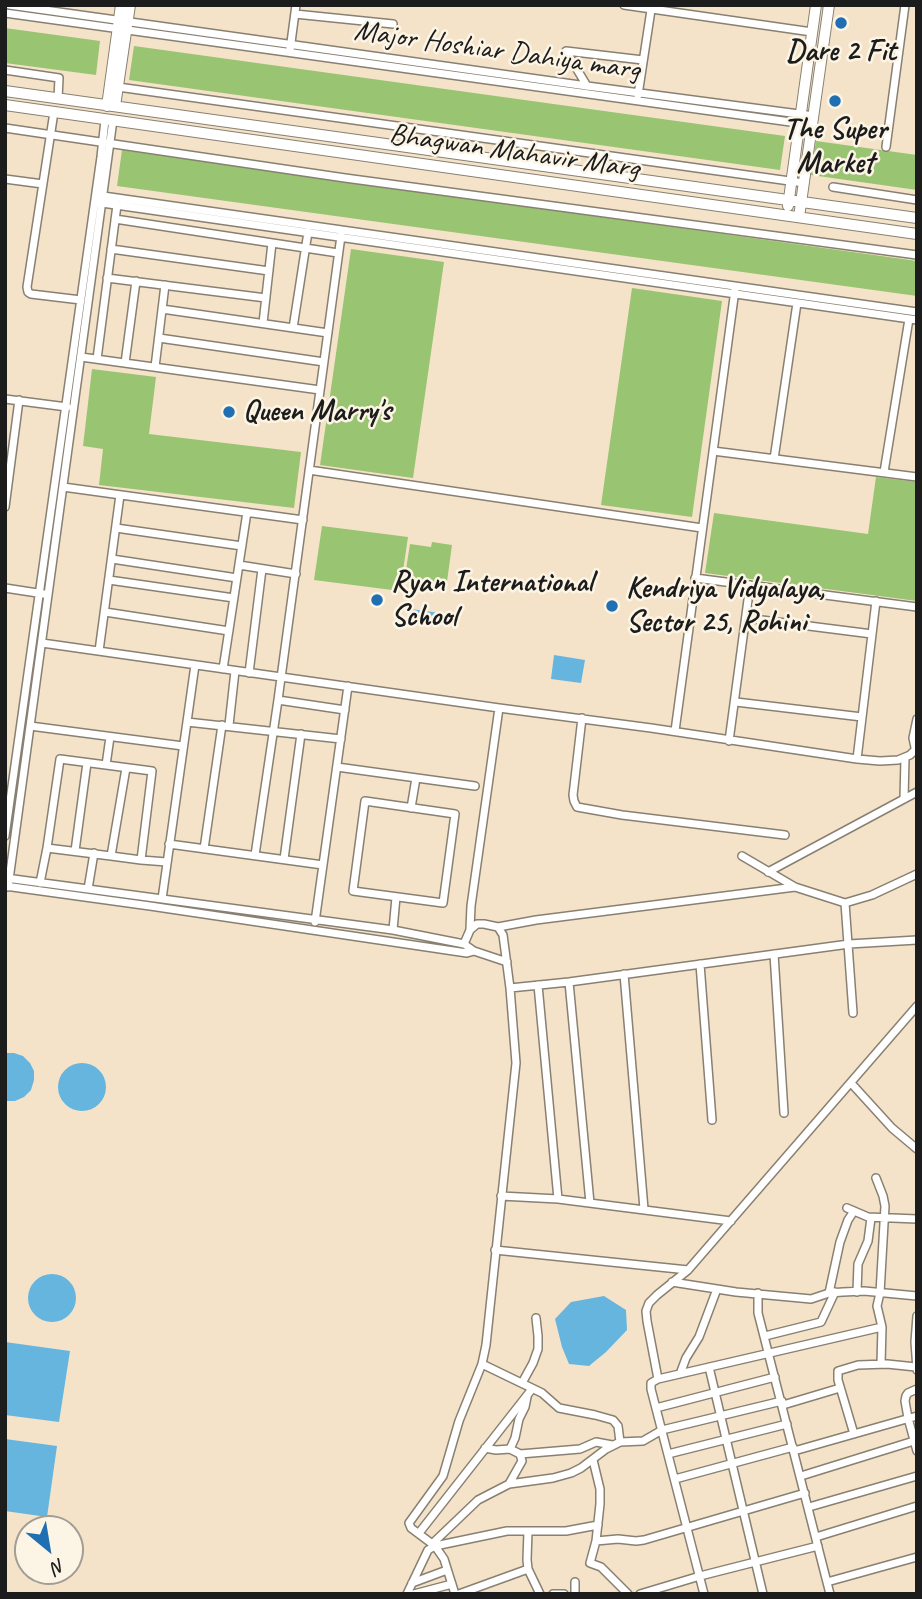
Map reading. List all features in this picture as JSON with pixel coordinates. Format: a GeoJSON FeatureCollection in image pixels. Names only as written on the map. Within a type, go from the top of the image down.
{"type":"FeatureCollection","features":[{"type":"Feature","properties":{"kind":"main road"},"geometry":{"type":"LineString","coordinates":[[111,106],[118,86],[121,5]]}},
{"type":"Feature","properties":{"kind":"main road"},"geometry":{"type":"LineString","coordinates":[[111,106],[122,25],[130,5]]}},
{"type":"Feature","properties":{"kind":"main road"},"geometry":{"type":"LineString","coordinates":[[787,216],[816,5]]}},
{"type":"Feature","properties":{"kind":"main road"},"geometry":{"type":"LineString","coordinates":[[799,218],[830,5]]}},
{"type":"Feature","properties":{"kind":"main road","name":"Bhagwan Mahavir Marg"},"geometry":{"type":"LineString","coordinates":[[5,91],[802,202]]}},
{"type":"Feature","properties":{"kind":"main road"},"geometry":{"type":"LineString","coordinates":[[5,105],[109,120]]}},
{"type":"Feature","properties":{"kind":"main road","name":"Bhagwan Mahavir Marg"},"geometry":{"type":"LineString","coordinates":[[109,120],[917,234]]}},
{"type":"Feature","properties":{"kind":"main road"},"geometry":{"type":"LineString","coordinates":[[349,154],[351,139]]}},
{"type":"Feature","properties":{"kind":"main road"},"geometry":{"type":"LineString","coordinates":[[802,202],[917,218]]}},
{"type":"Feature","properties":{"kind":"street","name":"Major Hoshiar Dahiya marg"},"geometry":{"type":"LineString","coordinates":[[9,5],[290,50],[813,120]]}},
{"type":"Feature","properties":{"kind":"street"},"geometry":{"type":"LineString","coordinates":[[624,5],[812,32]]}},
{"type":"Feature","properties":{"kind":"street"},"geometry":{"type":"LineString","coordinates":[[886,147],[905,5]]}},
{"type":"Feature","properties":{"kind":"street"},"geometry":{"type":"LineString","coordinates":[[290,50],[296,9],[393,24]]}},
{"type":"Feature","properties":{"kind":"street"},"geometry":{"type":"LineString","coordinates":[[637,97],[651,10]]}},
{"type":"Feature","properties":{"kind":"street","name":"Major Hoshiar Dahiya marg"},"geometry":{"type":"LineString","coordinates":[[5,13],[122,25]]}},
{"type":"Feature","properties":{"kind":"street","name":"Major Hoshiar Dahiya marg"},"geometry":{"type":"LineString","coordinates":[[290,50],[587,86],[637,97]]}},
{"type":"Feature","properties":{"kind":"street"},"geometry":{"type":"LineString","coordinates":[[587,86],[566,51],[643,61]]}},
{"type":"Feature","properties":{"kind":"street"},"geometry":{"type":"LineString","coordinates":[[5,70],[58,78],[58,99]]}},
{"type":"Feature","properties":{"kind":"street"},"geometry":{"type":"LineString","coordinates":[[118,86],[804,183]]}},
{"type":"Feature","properties":{"kind":"street"},"geometry":{"type":"LineString","coordinates":[[54,112],[27,287],[28,292],[35,295],[81,300]]}},
{"type":"Feature","properties":{"kind":"street"},"geometry":{"type":"LineString","coordinates":[[5,836],[109,120]]}},
{"type":"Feature","properties":{"kind":"street"},"geometry":{"type":"LineString","coordinates":[[5,128],[459,194],[917,255]]}},
{"type":"Feature","properties":{"kind":"street"},"geometry":{"type":"LineString","coordinates":[[5,179],[43,184]]}},
{"type":"Feature","properties":{"kind":"street"},"geometry":{"type":"LineString","coordinates":[[833,187],[917,200]]}},
{"type":"Feature","properties":{"kind":"street"},"geometry":{"type":"LineString","coordinates":[[99,199],[117,205],[308,232],[341,234]]}},
{"type":"Feature","properties":{"kind":"street"},"geometry":{"type":"LineString","coordinates":[[99,199],[735,290],[917,312]]}},
{"type":"Feature","properties":{"kind":"street"},"geometry":{"type":"LineString","coordinates":[[7,882],[63,487],[69,407],[81,357],[81,300],[99,199]]}},
{"type":"Feature","properties":{"kind":"street"},"geometry":{"type":"LineString","coordinates":[[97,359],[117,205]]}},
{"type":"Feature","properties":{"kind":"street"},"geometry":{"type":"LineString","coordinates":[[115,219],[338,253]]}},
{"type":"Feature","properties":{"kind":"street"},"geometry":{"type":"LineString","coordinates":[[293,328],[308,232]]}},
{"type":"Feature","properties":{"kind":"street"},"geometry":{"type":"LineString","coordinates":[[255,855],[341,234]]}},
{"type":"Feature","properties":{"kind":"street"},"geometry":{"type":"LineString","coordinates":[[263,323],[272,243]]}},
{"type":"Feature","properties":{"kind":"street"},"geometry":{"type":"LineString","coordinates":[[111,249],[269,271]]}},
{"type":"Feature","properties":{"kind":"street"},"geometry":{"type":"LineString","coordinates":[[107,278],[266,298]]}},
{"type":"Feature","properties":{"kind":"street"},"geometry":{"type":"LineString","coordinates":[[125,363],[136,281]]}},
{"type":"Feature","properties":{"kind":"street"},"geometry":{"type":"LineString","coordinates":[[155,367],[165,285]]}},
{"type":"Feature","properties":{"kind":"street"},"geometry":{"type":"LineString","coordinates":[[735,290],[797,303],[913,319],[884,472]]}},
{"type":"Feature","properties":{"kind":"street"},"geometry":{"type":"LineString","coordinates":[[675,731],[735,290]]}},
{"type":"Feature","properties":{"kind":"street"},"geometry":{"type":"LineString","coordinates":[[774,459],[797,303]]}},
{"type":"Feature","properties":{"kind":"street"},"geometry":{"type":"LineString","coordinates":[[162,309],[328,333]]}},
{"type":"Feature","properties":{"kind":"street"},"geometry":{"type":"LineString","coordinates":[[159,338],[324,362]]}},
{"type":"Feature","properties":{"kind":"street"},"geometry":{"type":"LineString","coordinates":[[81,357],[320,390]]}},
{"type":"Feature","properties":{"kind":"street"},"geometry":{"type":"LineString","coordinates":[[5,399],[69,407]]}},
{"type":"Feature","properties":{"kind":"street"},"geometry":{"type":"LineString","coordinates":[[5,507],[19,400]]}},
{"type":"Feature","properties":{"kind":"street"},"geometry":{"type":"LineString","coordinates":[[713,451],[917,477]]}},
{"type":"Feature","properties":{"kind":"street"},"geometry":{"type":"LineString","coordinates":[[309,470],[702,527]]}},
{"type":"Feature","properties":{"kind":"street"},"geometry":{"type":"LineString","coordinates":[[63,487],[303,520]]}},
{"type":"Feature","properties":{"kind":"street"},"geometry":{"type":"LineString","coordinates":[[99,651],[120,495]]}},
{"type":"Feature","properties":{"kind":"street"},"geometry":{"type":"LineString","coordinates":[[223,669],[247,512]]}},
{"type":"Feature","properties":{"kind":"street"},"geometry":{"type":"LineString","coordinates":[[116,528],[242,546]]}},
{"type":"Feature","properties":{"kind":"street"},"geometry":{"type":"LineString","coordinates":[[112,559],[237,579]]}},
{"type":"Feature","properties":{"kind":"street"},"geometry":{"type":"LineString","coordinates":[[239,565],[296,574]]}},
{"type":"Feature","properties":{"kind":"street"},"geometry":{"type":"LineString","coordinates":[[249,673],[262,569]]}},
{"type":"Feature","properties":{"kind":"street"},"geometry":{"type":"LineString","coordinates":[[695,578],[917,607]]}},
{"type":"Feature","properties":{"kind":"street"},"geometry":{"type":"LineString","coordinates":[[109,580],[234,598]]}},
{"type":"Feature","properties":{"kind":"street"},"geometry":{"type":"LineString","coordinates":[[729,741],[750,585]]}},
{"type":"Feature","properties":{"kind":"street"},"geometry":{"type":"LineString","coordinates":[[5,588],[48,594]]}},
{"type":"Feature","properties":{"kind":"street"},"geometry":{"type":"LineString","coordinates":[[857,759],[876,601]]}},
{"type":"Feature","properties":{"kind":"street"},"geometry":{"type":"LineString","coordinates":[[105,612],[229,632]]}},
{"type":"Feature","properties":{"kind":"street"},"geometry":{"type":"LineString","coordinates":[[746,618],[872,634]]}},
{"type":"Feature","properties":{"kind":"street"},"geometry":{"type":"LineString","coordinates":[[42,643],[880,761],[905,758],[916,750],[914,738],[917,719]]}},
{"type":"Feature","properties":{"kind":"street"},"geometry":{"type":"LineString","coordinates":[[162,899],[195,666]]}},
{"type":"Feature","properties":{"kind":"street"},"geometry":{"type":"LineString","coordinates":[[204,849],[235,671]]}},
{"type":"Feature","properties":{"kind":"street"},"geometry":{"type":"LineString","coordinates":[[314,930],[348,687]]}},
{"type":"Feature","properties":{"kind":"street"},"geometry":{"type":"LineString","coordinates":[[278,700],[345,710]]}},
{"type":"Feature","properties":{"kind":"street"},"geometry":{"type":"LineString","coordinates":[[736,702],[862,717]]}},
{"type":"Feature","properties":{"kind":"street"},"geometry":{"type":"LineString","coordinates":[[464,944],[470,930],[499,708]]}},
{"type":"Feature","properties":{"kind":"street"},"geometry":{"type":"LineString","coordinates":[[582,718],[573,789],[573,801],[577,807],[785,835]]}},
{"type":"Feature","properties":{"kind":"street"},"geometry":{"type":"LineString","coordinates":[[187,722],[341,739]]}},
{"type":"Feature","properties":{"kind":"street"},"geometry":{"type":"LineString","coordinates":[[30,726],[183,746]]}},
{"type":"Feature","properties":{"kind":"street"},"geometry":{"type":"LineString","coordinates":[[284,859],[301,734]]}},
{"type":"Feature","properties":{"kind":"street"},"geometry":{"type":"LineString","coordinates":[[106,765],[110,737]]}},
{"type":"Feature","properties":{"kind":"street"},"geometry":{"type":"LineString","coordinates":[[904,799],[905,758]]}},
{"type":"Feature","properties":{"kind":"street"},"geometry":{"type":"LineString","coordinates":[[38,890],[60,759],[152,771],[141,860]]}},
{"type":"Feature","properties":{"kind":"street"},"geometry":{"type":"LineString","coordinates":[[75,851],[87,763]]}},
{"type":"Feature","properties":{"kind":"street"},"geometry":{"type":"LineString","coordinates":[[337,767],[475,786]]}},
{"type":"Feature","properties":{"kind":"street"},"geometry":{"type":"LineString","coordinates":[[111,856],[125,768]]}},
{"type":"Feature","properties":{"kind":"street"},"geometry":{"type":"LineString","coordinates":[[411,808],[416,779]]}},
{"type":"Feature","properties":{"kind":"street"},"geometry":{"type":"LineString","coordinates":[[768,872],[917,792]]}},
{"type":"Feature","properties":{"kind":"street"},"geometry":{"type":"LineString","coordinates":[[365,802],[411,808],[455,814],[443,903],[353,891],[365,802]]}},
{"type":"Feature","properties":{"kind":"street"},"geometry":{"type":"LineString","coordinates":[[169,844],[323,865]]}},
{"type":"Feature","properties":{"kind":"street"},"geometry":{"type":"LineString","coordinates":[[47,848],[167,862]]}},
{"type":"Feature","properties":{"kind":"street"},"geometry":{"type":"LineString","coordinates":[[88,889],[94,853]]}},
{"type":"Feature","properties":{"kind":"street"},"geometry":{"type":"LineString","coordinates":[[742,856],[795,887],[845,903],[872,895],[917,874]]}},
{"type":"Feature","properties":{"kind":"street"},"geometry":{"type":"LineString","coordinates":[[7,882],[40,881],[393,930],[464,944],[474,951],[507,962]]}},
{"type":"Feature","properties":{"kind":"street"},"geometry":{"type":"LineString","coordinates":[[7,882],[38,890],[467,953],[474,951]]}},
{"type":"Feature","properties":{"kind":"street"},"geometry":{"type":"LineString","coordinates":[[470,930],[477,924],[498,927],[795,887]]}},
{"type":"Feature","properties":{"kind":"street"},"geometry":{"type":"LineString","coordinates":[[393,930],[396,897]]}},
{"type":"Feature","properties":{"kind":"street"},"geometry":{"type":"LineString","coordinates":[[845,903],[853,1013]]}},
{"type":"Feature","properties":{"kind":"street"},"geometry":{"type":"LineString","coordinates":[[498,927],[503,935],[507,962],[516,1063],[487,1331],[482,1364],[462,1414],[443,1476],[410,1521],[410,1525],[434,1544],[444,1559],[457,1594],[528,1569]]}},
{"type":"Feature","properties":{"kind":"street"},"geometry":{"type":"LineString","coordinates":[[510,988],[849,944],[917,940]]}},
{"type":"Feature","properties":{"kind":"street"},"geometry":{"type":"LineString","coordinates":[[774,954],[784,1114]]}},
{"type":"Feature","properties":{"kind":"street"},"geometry":{"type":"LineString","coordinates":[[700,964],[712,1120]]}},
{"type":"Feature","properties":{"kind":"street"},"geometry":{"type":"LineString","coordinates":[[624,975],[644,1209]]}},
{"type":"Feature","properties":{"kind":"street"},"geometry":{"type":"LineString","coordinates":[[569,982],[590,1203]]}},
{"type":"Feature","properties":{"kind":"street"},"geometry":{"type":"LineString","coordinates":[[538,985],[558,1199]]}},
{"type":"Feature","properties":{"kind":"street"},"geometry":{"type":"LineString","coordinates":[[658,1379],[647,1321],[647,1306],[688,1270],[917,1006]]}},
{"type":"Feature","properties":{"kind":"street"},"geometry":{"type":"LineString","coordinates":[[851,1083],[892,1128],[917,1149]]}},
{"type":"Feature","properties":{"kind":"street"},"geometry":{"type":"LineString","coordinates":[[876,1178],[883,1196],[884,1218],[877,1306],[882,1327],[881,1364]]}},
{"type":"Feature","properties":{"kind":"street"},"geometry":{"type":"LineString","coordinates":[[501,1196],[558,1199],[732,1221]]}},
{"type":"Feature","properties":{"kind":"street"},"geometry":{"type":"LineString","coordinates":[[765,1336],[821,1322],[832,1293],[840,1242],[850,1209],[871,1218],[917,1219]]}},
{"type":"Feature","properties":{"kind":"street"},"geometry":{"type":"LineString","coordinates":[[857,1292],[858,1264],[867,1241],[871,1218]]}},
{"type":"Feature","properties":{"kind":"street"},"geometry":{"type":"LineString","coordinates":[[495,1250],[688,1270]]}},
{"type":"Feature","properties":{"kind":"street"},"geometry":{"type":"LineString","coordinates":[[672,1282],[811,1299],[832,1293],[857,1292],[917,1296]]}},
{"type":"Feature","properties":{"kind":"street"},"geometry":{"type":"LineString","coordinates":[[680,1374],[699,1337],[717,1289]]}},
{"type":"Feature","properties":{"kind":"street"},"geometry":{"type":"LineString","coordinates":[[758,1293],[758,1313],[830,1594]]}},
{"type":"Feature","properties":{"kind":"street"},"geometry":{"type":"LineString","coordinates":[[854,1434],[840,1388],[838,1371],[858,1365],[881,1364],[917,1369],[917,1316]]}},
{"type":"Feature","properties":{"kind":"street"},"geometry":{"type":"LineString","coordinates":[[522,1383],[538,1349],[536,1318]]}},
{"type":"Feature","properties":{"kind":"street"},"geometry":{"type":"LineString","coordinates":[[704,1594],[651,1382],[882,1327]]}},
{"type":"Feature","properties":{"kind":"street"},"geometry":{"type":"LineString","coordinates":[[482,1364],[548,1397],[559,1408],[613,1420],[618,1426],[617,1443]]}},
{"type":"Feature","properties":{"kind":"street"},"geometry":{"type":"LineString","coordinates":[[709,1367],[763,1594]]}},
{"type":"Feature","properties":{"kind":"street"},"geometry":{"type":"LineString","coordinates":[[656,1408],[775,1377]]}},
{"type":"Feature","properties":{"kind":"street"},"geometry":{"type":"LineString","coordinates":[[485,1448],[510,1449],[520,1454],[580,1449],[596,1442],[643,1441],[663,1430],[840,1388]]}},
{"type":"Feature","properties":{"kind":"street"},"geometry":{"type":"LineString","coordinates":[[419,1533],[532,1389]]}},
{"type":"Feature","properties":{"kind":"street"},"geometry":{"type":"LineString","coordinates":[[917,1389],[905,1396],[917,1451]]}},
{"type":"Feature","properties":{"kind":"street"},"geometry":{"type":"LineString","coordinates":[[510,1449],[527,1396]]}},
{"type":"Feature","properties":{"kind":"street"},"geometry":{"type":"LineString","coordinates":[[675,1479],[917,1416]]}},
{"type":"Feature","properties":{"kind":"street"},"geometry":{"type":"LineString","coordinates":[[668,1454],[787,1424]]}},
{"type":"Feature","properties":{"kind":"street"},"geometry":{"type":"LineString","coordinates":[[800,1476],[915,1441]]}},
{"type":"Feature","properties":{"kind":"street"},"geometry":{"type":"LineString","coordinates":[[407,1594],[428,1550],[478,1500],[509,1485],[571,1473],[617,1443]]}},
{"type":"Feature","properties":{"kind":"street"},"geometry":{"type":"LineString","coordinates":[[509,1485],[522,1461],[520,1454]]}},
{"type":"Feature","properties":{"kind":"street"},"geometry":{"type":"LineString","coordinates":[[593,1460],[600,1489],[596,1541],[590,1563],[601,1567],[628,1594]]}},
{"type":"Feature","properties":{"kind":"street"},"geometry":{"type":"LineString","coordinates":[[809,1507],[917,1476]]}},
{"type":"Feature","properties":{"kind":"street"},"geometry":{"type":"LineString","coordinates":[[596,1541],[636,1541],[805,1493]]}},
{"type":"Feature","properties":{"kind":"street"},"geometry":{"type":"LineString","coordinates":[[816,1536],[917,1506]]}},
{"type":"Feature","properties":{"kind":"street"},"geometry":{"type":"LineString","coordinates":[[434,1544],[508,1531],[566,1531],[598,1525]]}},
{"type":"Feature","properties":{"kind":"street"},"geometry":{"type":"LineString","coordinates":[[528,1531],[528,1569],[540,1594]]}},
{"type":"Feature","properties":{"kind":"street"},"geometry":{"type":"LineString","coordinates":[[640,1594],[818,1546]]}},
{"type":"Feature","properties":{"kind":"street"},"geometry":{"type":"LineString","coordinates":[[827,1582],[917,1557]]}},
{"type":"Feature","properties":{"kind":"street"},"geometry":{"type":"LineString","coordinates":[[411,1583],[447,1570]]}},
{"type":"Feature","properties":{"kind":"street"},"geometry":{"type":"LineString","coordinates":[[575,1582],[575,1594]]}},
{"type":"Feature","properties":{"kind":"street"},"geometry":{"type":"LineString","coordinates":[[414,1594],[452,1584]]}},
{"type":"Feature","properties":{"kind":"street"},"geometry":{"type":"LineString","coordinates":[[553,1594],[564,1594]]}},
{"type":"Feature","properties":{"kind":"green space"},"geometry":{"type":"Polygon","coordinates":[[[5,28],[100,41],[96,75],[5,63],[5,28]]]}},
{"type":"Feature","properties":{"kind":"green space"},"geometry":{"type":"Polygon","coordinates":[[[134,46],[785,136],[780,170],[129,80],[134,46]]]}},
{"type":"Feature","properties":{"kind":"green space"},"geometry":{"type":"Polygon","coordinates":[[[816,141],[917,155],[917,190],[811,175],[816,141]]]}},
{"type":"Feature","properties":{"kind":"green space"},"geometry":{"type":"Polygon","coordinates":[[[122,150],[917,261],[917,296],[117,186],[122,150]]]}},
{"type":"Feature","properties":{"kind":"green space"},"geometry":{"type":"Polygon","coordinates":[[[351,249],[444,262],[413,478],[320,465],[351,249]]]}},
{"type":"Feature","properties":{"kind":"green space"},"geometry":{"type":"Polygon","coordinates":[[[632,288],[722,301],[692,517],[601,505],[632,288]]]}},
{"type":"Feature","properties":{"kind":"green space"},"geometry":{"type":"Polygon","coordinates":[[[92,369],[156,377],[149,434],[301,452],[294,508],[99,485],[103,449],[83,446],[92,369]]]}},
{"type":"Feature","properties":{"kind":"green space"},"geometry":{"type":"Polygon","coordinates":[[[876,477],[917,482],[917,601],[705,573],[714,513],[868,534],[876,477]]]}},
{"type":"Feature","properties":{"kind":"green space"},"geometry":{"type":"Polygon","coordinates":[[[322,526],[408,537],[400,591],[314,580],[322,526]]]}},
{"type":"Feature","properties":{"kind":"green space"},"geometry":{"type":"Polygon","coordinates":[[[432,542],[452,545],[446,589],[404,582],[410,544],[431,547],[432,542]]]}},
{"type":"Feature","properties":{"kind":"water"},"geometry":{"type":"Polygon","coordinates":[[[411,609],[440,613],[438,627],[409,623],[411,609]]]}},
{"type":"Feature","properties":{"kind":"water"},"geometry":{"type":"Polygon","coordinates":[[[554,655],[585,660],[581,683],[551,679],[554,655]]]}},
{"type":"Feature","properties":{"kind":"water"},"geometry":{"type":"Polygon","coordinates":[[[5,1053],[23,1056],[34,1071],[31,1090],[15,1101],[5,1101],[5,1053]]]}},
{"type":"Feature","properties":{"kind":"water"},"geometry":{"type":"Polygon","coordinates":[[[82,1063],[91,1064],[99,1070],[105,1078],[105,1096],[99,1104],[91,1110],[82,1111],[73,1110],[65,1104],[59,1096],[58,1087],[59,1078],[65,1070],[73,1064],[82,1063]]]}},
{"type":"Feature","properties":{"kind":"water"},"geometry":{"type":"Polygon","coordinates":[[[52,1274],[61,1275],[69,1281],[75,1289],[75,1307],[69,1315],[61,1321],[52,1322],[43,1321],[35,1315],[29,1307],[28,1298],[29,1289],[35,1281],[43,1275],[52,1274]]]}},
{"type":"Feature","properties":{"kind":"water"},"geometry":{"type":"Polygon","coordinates":[[[604,1296],[626,1310],[627,1330],[589,1366],[569,1364],[555,1319],[571,1302],[604,1296]]]}},
{"type":"Feature","properties":{"kind":"water"},"geometry":{"type":"Polygon","coordinates":[[[5,1342],[70,1351],[59,1422],[5,1415],[5,1342]]]}},
{"type":"Feature","properties":{"kind":"water"},"geometry":{"type":"Polygon","coordinates":[[[5,1439],[57,1446],[47,1515],[5,1511],[5,1439]]]}},
{"type":"Feature","properties":{"kind":"place","name":"Dare 2 Fit"},"geometry":{"type":"Point","coordinates":[841,23]}},
{"type":"Feature","properties":{"kind":"place","name":"The Super Market"},"geometry":{"type":"Point","coordinates":[835,101]}},
{"type":"Feature","properties":{"kind":"place","name":"Queen Marry's"},"geometry":{"type":"Point","coordinates":[229,412]}},
{"type":"Feature","properties":{"kind":"place","name":"Ryan International School"},"geometry":{"type":"Point","coordinates":[377,600]}},
{"type":"Feature","properties":{"kind":"place","name":"Kendriya Vidyalaya, Sector 25, Rohini"},"geometry":{"type":"Point","coordinates":[612,606]}}]}
